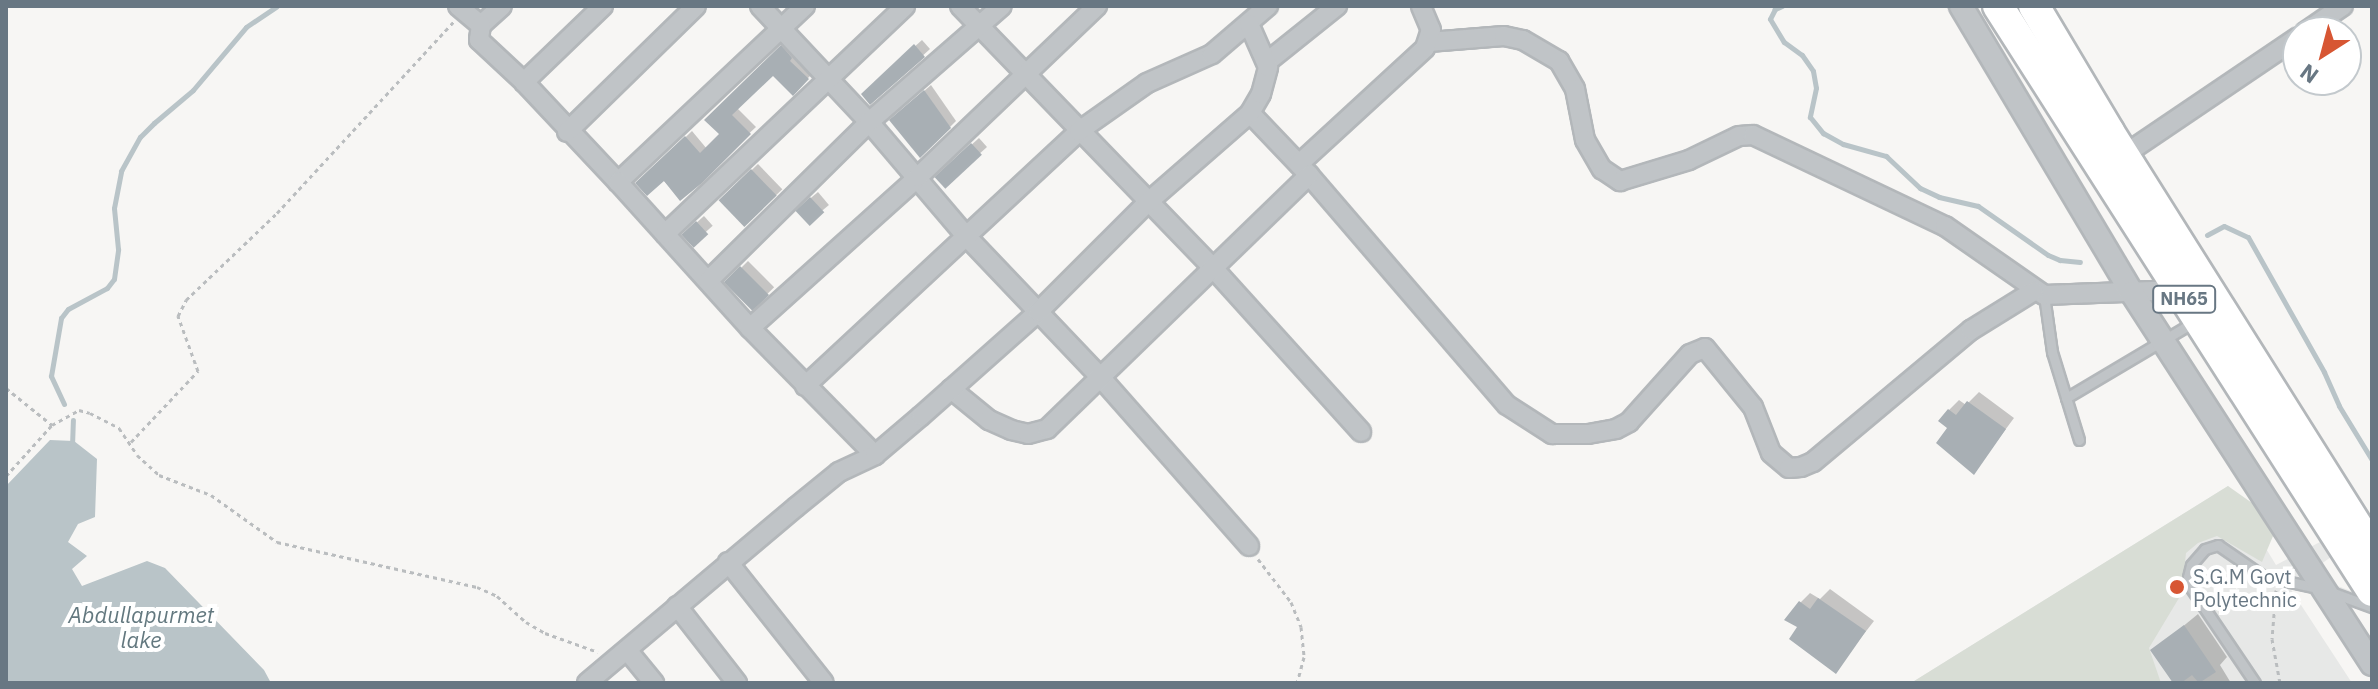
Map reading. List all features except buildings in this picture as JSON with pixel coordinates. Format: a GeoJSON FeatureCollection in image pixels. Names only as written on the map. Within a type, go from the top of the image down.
{"type":"FeatureCollection","features":[{"type":"Feature","properties":{"kind":"highway","name":"NH65"},"geometry":{"type":"LineString","coordinates":[[1998,6],[2372,591]]}},
{"type":"Feature","properties":{"kind":"highway","name":"NH65"},"geometry":{"type":"LineString","coordinates":[[2034,6],[2372,549]]}},
{"type":"Feature","properties":{"kind":"street"},"geometry":{"type":"LineString","coordinates":[[502,6],[481,25],[479,40],[524,82],[750,328],[875,455]]}},
{"type":"Feature","properties":{"kind":"street"},"geometry":{"type":"LineString","coordinates":[[524,82],[603,6]]}},
{"type":"Feature","properties":{"kind":"street"},"geometry":{"type":"LineString","coordinates":[[567,132],[696,6]]}},
{"type":"Feature","properties":{"kind":"street"},"geometry":{"type":"LineString","coordinates":[[760,6],[869,122],[966,236],[1101,378],[1249,546]]}},
{"type":"Feature","properties":{"kind":"street"},"geometry":{"type":"LineString","coordinates":[[618,182],[805,6]]}},
{"type":"Feature","properties":{"kind":"street"},"geometry":{"type":"LineString","coordinates":[[665,234],[905,6]]}},
{"type":"Feature","properties":{"kind":"street"},"geometry":{"type":"LineString","coordinates":[[960,6],[1213,268],[1361,432]]}},
{"type":"Feature","properties":{"kind":"street"},"geometry":{"type":"LineString","coordinates":[[708,281],[869,122],[1002,6]]}},
{"type":"Feature","properties":{"kind":"street"},"geometry":{"type":"LineString","coordinates":[[750,328],[918,177],[1097,6]]}},
{"type":"Feature","properties":{"kind":"street"},"geometry":{"type":"LineString","coordinates":[[805,386],[1079,131],[1147,83],[1212,54],[1268,6]]}},
{"type":"Feature","properties":{"kind":"street"},"geometry":{"type":"LineString","coordinates":[[1267,62],[1337,6]]}},
{"type":"Feature","properties":{"kind":"street"},"geometry":{"type":"LineString","coordinates":[[951,389],[989,420],[1028,434],[1047,429],[1213,268],[1304,169],[1411,65],[1429,42],[1431,30],[1421,6]]}},
{"type":"Feature","properties":{"kind":"street"},"geometry":{"type":"LineString","coordinates":[[1961,6],[2132,293],[2372,664]]}},
{"type":"Feature","properties":{"kind":"street"},"geometry":{"type":"LineString","coordinates":[[460,8],[481,25]]}},
{"type":"Feature","properties":{"kind":"street"},"geometry":{"type":"LineString","coordinates":[[587,683],[839,472],[875,455],[1038,312],[1147,203],[1250,113],[1267,79],[1267,62],[1249,24]]}},
{"type":"Feature","properties":{"kind":"street"},"geometry":{"type":"LineString","coordinates":[[1429,42],[1504,36],[1530,43],[1559,61],[1575,89],[1585,140],[1602,169],[1620,181],[1689,160],[1739,136],[1753,135],[1945,226],[2039,293]]}},
{"type":"Feature","properties":{"kind":"street"},"geometry":{"type":"LineString","coordinates":[[2124,155],[2282,48]]}},
{"type":"Feature","properties":{"kind":"street"},"geometry":{"type":"LineString","coordinates":[[1250,113],[1304,169],[1507,405],[1552,434],[1588,434],[1629,422],[1690,354],[1705,348],[1753,407],[1771,453],[1789,468],[1801,467],[1813,462],[1971,330],[2039,293],[2179,290]]}},
{"type":"Feature","properties":{"kind":"street"},"geometry":{"type":"LineString","coordinates":[[728,562],[824,683]]}},
{"type":"Feature","properties":{"kind":"street"},"geometry":{"type":"LineString","coordinates":[[677,606],[737,683]]}},
{"type":"Feature","properties":{"kind":"street"},"geometry":{"type":"LineString","coordinates":[[622,655],[654,683]]}},
{"type":"Feature","properties":{"kind":"lane"},"geometry":{"type":"LineString","coordinates":[[2039,293],[2079,440]]}},
{"type":"Feature","properties":{"kind":"lane"},"geometry":{"type":"LineString","coordinates":[[2066,398],[2197,320]]}},
{"type":"Feature","properties":{"kind":"lane"},"geometry":{"type":"LineString","coordinates":[[2255,683],[2191,588],[2188,573],[2197,557],[2218,545],[2263,576],[2325,590],[2372,607]]}},
{"type":"Feature","properties":{"kind":"path"},"geometry":{"type":"LineString","coordinates":[[130,442],[198,371],[178,316],[186,300],[277,213],[460,8]]}},
{"type":"Feature","properties":{"kind":"path"},"geometry":{"type":"LineString","coordinates":[[6,388],[52,425]]}},
{"type":"Feature","properties":{"kind":"path"},"geometry":{"type":"LineString","coordinates":[[6,476],[52,425],[79,410],[105,418],[159,475],[211,495],[277,542],[477,587],[497,596],[526,622],[545,633],[622,655]]}},
{"type":"Feature","properties":{"kind":"path"},"geometry":{"type":"LineString","coordinates":[[1249,546],[1291,602],[1301,627],[1304,657],[1297,683]]}},
{"type":"Feature","properties":{"kind":"path"},"geometry":{"type":"LineString","coordinates":[[2278,579],[2272,639],[2280,683]]}},
{"type":"Feature","properties":{"kind":"shaded area","name":"S.G.M Govt Polytechnic"},"geometry":{"type":"Polygon","coordinates":[[[2228,486],[2276,565],[2320,542],[2331,557],[2307,574],[2356,593],[2365,612],[2286,582],[2352,683],[1911,683],[2228,486]]]}},
{"type":"Feature","properties":{"kind":"shaded area"},"geometry":{"type":"Polygon","coordinates":[[[2228,486],[2279,522],[2262,562],[2217,536],[2198,543],[2186,553],[2182,593],[2149,648],[2161,683],[1911,683],[2228,486]]]}},
{"type":"Feature","properties":{"kind":"water","name":"Abdullapurmet lake"},"geometry":{"type":"Polygon","coordinates":[[[50,440],[74,441],[97,459],[95,517],[78,524],[68,542],[87,556],[72,569],[82,586],[147,561],[165,568],[264,670],[271,683],[6,683],[6,486],[50,440]]]}},
{"type":"Feature","properties":{"kind":"waterway"},"geometry":{"type":"LineString","coordinates":[[64,404],[51,376],[61,318],[68,309],[107,288],[114,279],[118,249],[114,208],[121,171],[140,137],[193,90],[246,27],[277,6]]}},
{"type":"Feature","properties":{"kind":"waterway"},"geometry":{"type":"LineString","coordinates":[[1782,6],[1775,9],[1770,19],[1784,42],[1802,55],[1813,71],[1816,88],[1810,117],[1823,133],[1843,144],[1886,156],[1920,188],[1939,197],[1978,206],[2048,255],[2080,262]]}},
{"type":"Feature","properties":{"kind":"waterway"},"geometry":{"type":"LineString","coordinates":[[2207,235],[2224,226],[2248,237],[2324,372],[2339,406],[2372,460]]}},
{"type":"Feature","properties":{"kind":"waterway"},"geometry":{"type":"LineString","coordinates":[[72,446],[73,420]]}},
{"type":"Feature","properties":{"kind":"place","name":"S.G.M Govt Polytechnic"},"geometry":{"type":"Point","coordinates":[2177,587]}}]}
